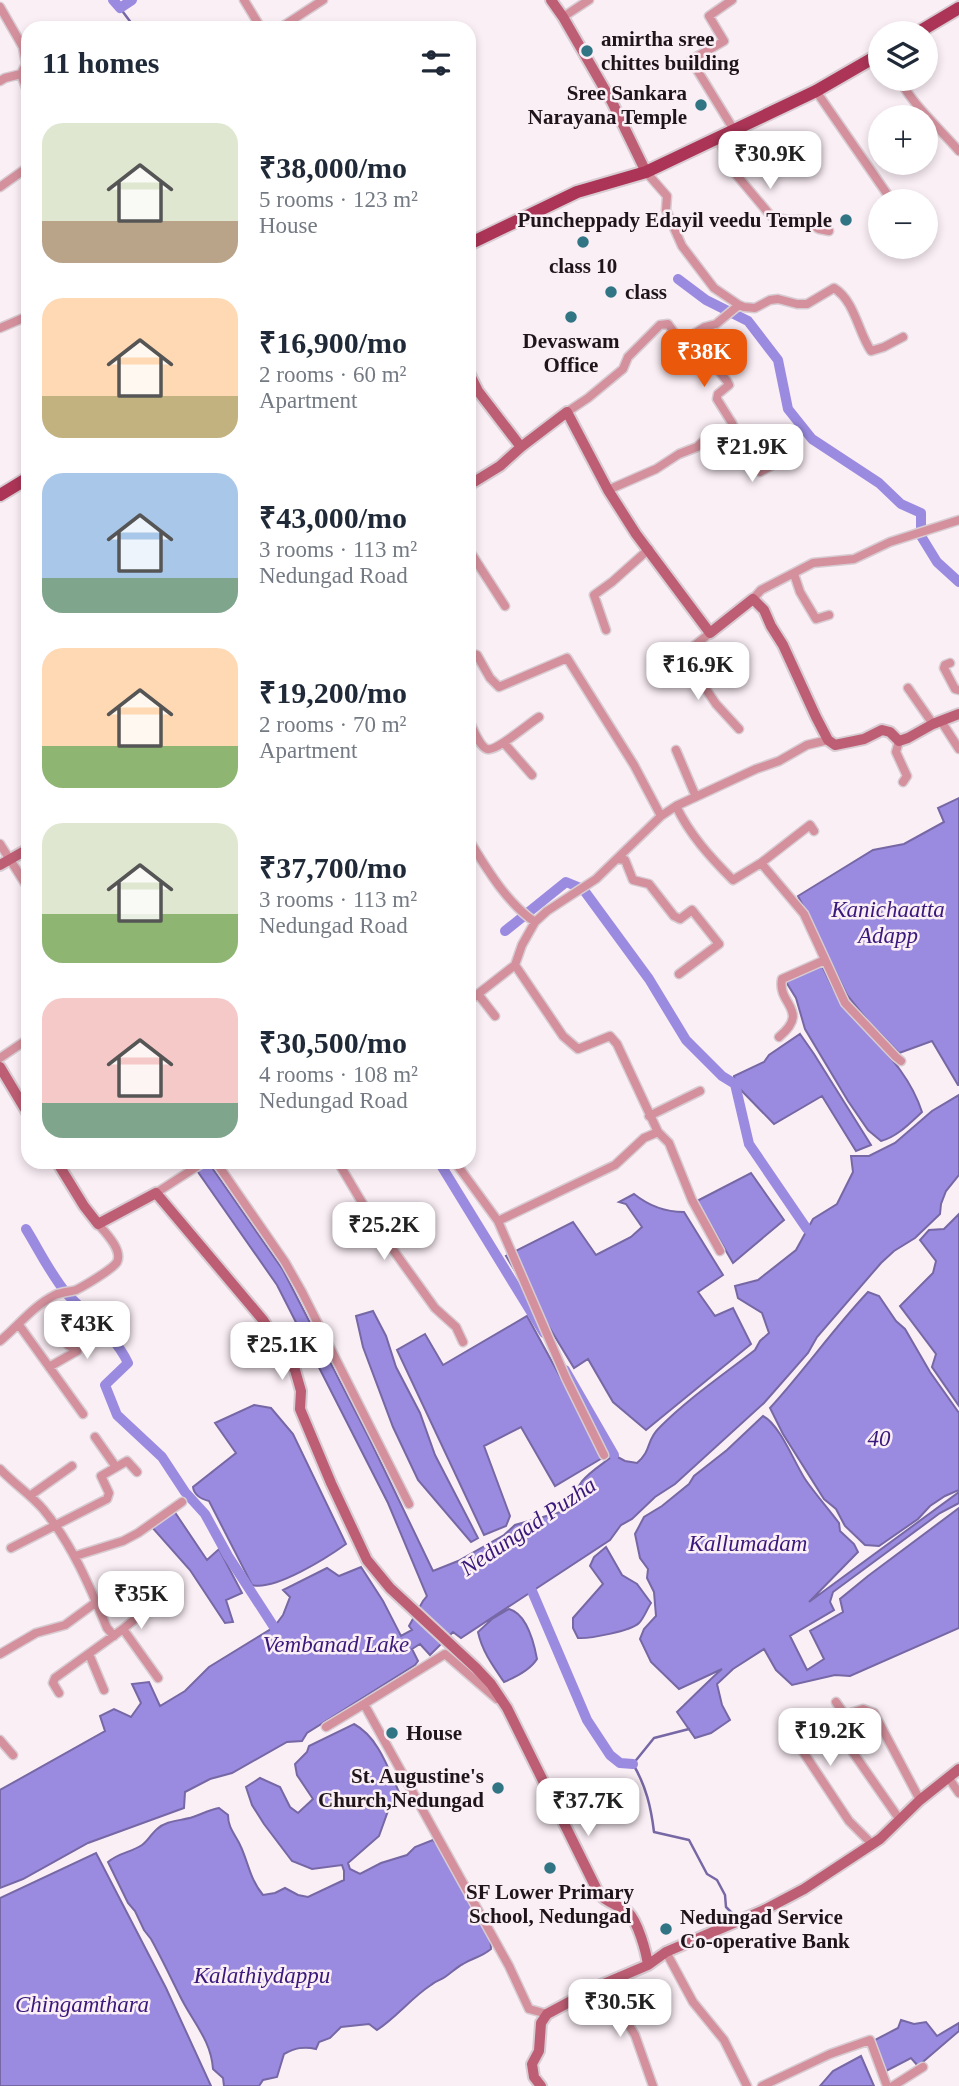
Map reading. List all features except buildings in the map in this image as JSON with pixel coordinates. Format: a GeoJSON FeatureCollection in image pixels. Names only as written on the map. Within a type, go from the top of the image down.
{"type":"FeatureCollection","features":[{"type":"Feature","properties":{"kind":"main road"},"geometry":{"type":"LineString","coordinates":[[933,21],[956,5]]}},
{"type":"Feature","properties":{"kind":"main road"},"geometry":{"type":"LineString","coordinates":[[476,241],[577,192],[646,172],[816,91],[868,61]]}},
{"type":"Feature","properties":{"kind":"main road"},"geometry":{"type":"LineString","coordinates":[[0,495],[21,482]]}},
{"type":"Feature","properties":{"kind":"street"},"geometry":{"type":"LineString","coordinates":[[244,0],[257,21]]}},
{"type":"Feature","properties":{"kind":"street"},"geometry":{"type":"LineString","coordinates":[[291,21],[323,0]]}},
{"type":"Feature","properties":{"kind":"street"},"geometry":{"type":"LineString","coordinates":[[551,0],[612,102],[646,172],[667,196],[666,210],[682,246],[714,288],[736,307]]}},
{"type":"Feature","properties":{"kind":"street"},"geometry":{"type":"LineString","coordinates":[[563,16],[589,0]]}},
{"type":"Feature","properties":{"kind":"street"},"geometry":{"type":"LineString","coordinates":[[732,0],[709,16],[723,41],[691,60],[734,131]]}},
{"type":"Feature","properties":{"kind":"street"},"geometry":{"type":"LineString","coordinates":[[0,7],[21,44]]}},
{"type":"Feature","properties":{"kind":"street"},"geometry":{"type":"LineString","coordinates":[[0,81],[21,75]]}},
{"type":"Feature","properties":{"kind":"street"},"geometry":{"type":"LineString","coordinates":[[816,91],[884,189]]}},
{"type":"Feature","properties":{"kind":"street"},"geometry":{"type":"LineString","coordinates":[[906,91],[959,151]]}},
{"type":"Feature","properties":{"kind":"street"},"geometry":{"type":"LineString","coordinates":[[719,138],[734,172],[771,216],[804,220],[829,231]]}},
{"type":"Feature","properties":{"kind":"street"},"geometry":{"type":"LineString","coordinates":[[0,187],[21,172]]}},
{"type":"Feature","properties":{"kind":"street"},"geometry":{"type":"LineString","coordinates":[[681,342],[705,327],[716,324],[736,307],[755,308],[778,299],[807,304],[834,288],[856,318],[871,351],[903,337]]}},
{"type":"Feature","properties":{"kind":"street"},"geometry":{"type":"LineString","coordinates":[[0,328],[21,319]]}},
{"type":"Feature","properties":{"kind":"street"},"geometry":{"type":"LineString","coordinates":[[476,481],[500,466],[521,447],[588,398],[623,369],[628,357],[660,325],[668,324],[693,361],[696,363],[710,359],[727,381],[729,385],[718,394],[716,400],[726,413],[750,465],[760,472],[784,459]]}},
{"type":"Feature","properties":{"kind":"street"},"geometry":{"type":"LineString","coordinates":[[476,387],[521,447]]}},
{"type":"Feature","properties":{"kind":"street"},"geometry":{"type":"LineString","coordinates":[[567,412],[608,490],[710,633]]}},
{"type":"Feature","properties":{"kind":"street"},"geometry":{"type":"LineString","coordinates":[[608,490],[656,469],[679,454],[697,447],[709,436],[716,440],[722,450],[737,443],[742,446]]}},
{"type":"Feature","properties":{"kind":"street"},"geometry":{"type":"LineString","coordinates":[[661,668],[669,666],[761,590],[813,563],[855,559],[890,542],[959,520]]}},
{"type":"Feature","properties":{"kind":"street"},"geometry":{"type":"LineString","coordinates":[[607,630],[594,595],[649,549]]}},
{"type":"Feature","properties":{"kind":"street"},"geometry":{"type":"LineString","coordinates":[[476,561],[505,606]]}},
{"type":"Feature","properties":{"kind":"street"},"geometry":{"type":"LineString","coordinates":[[794,574],[800,592],[816,619],[828,615]]}},
{"type":"Feature","properties":{"kind":"street"},"geometry":{"type":"LineString","coordinates":[[753,599],[764,610],[783,645],[828,740],[835,745],[842,745],[864,739],[882,730],[890,732],[899,741]]}},
{"type":"Feature","properties":{"kind":"street"},"geometry":{"type":"LineString","coordinates":[[476,655],[490,678],[499,687],[567,658],[634,765],[661,816]]}},
{"type":"Feature","properties":{"kind":"street"},"geometry":{"type":"LineString","coordinates":[[682,655],[716,704],[739,729]]}},
{"type":"Feature","properties":{"kind":"street"},"geometry":{"type":"LineString","coordinates":[[950,663],[944,668],[955,689],[959,690]]}},
{"type":"Feature","properties":{"kind":"street"},"geometry":{"type":"LineString","coordinates":[[908,688],[959,749]]}},
{"type":"Feature","properties":{"kind":"street"},"geometry":{"type":"LineString","coordinates":[[899,741],[959,714]]}},
{"type":"Feature","properties":{"kind":"street"},"geometry":{"type":"LineString","coordinates":[[476,735],[485,748],[495,748],[539,717]]}},
{"type":"Feature","properties":{"kind":"street"},"geometry":{"type":"LineString","coordinates":[[495,1016],[478,994],[515,965],[535,922],[596,879],[661,816],[676,806],[755,769],[779,761],[807,745],[828,740]]}},
{"type":"Feature","properties":{"kind":"street"},"geometry":{"type":"LineString","coordinates":[[899,741],[896,752],[907,776],[902,782]]}},
{"type":"Feature","properties":{"kind":"street"},"geometry":{"type":"LineString","coordinates":[[504,743],[532,775]]}},
{"type":"Feature","properties":{"kind":"street"},"geometry":{"type":"LineString","coordinates":[[676,750],[696,797]]}},
{"type":"Feature","properties":{"kind":"street"},"geometry":{"type":"LineString","coordinates":[[676,806],[705,852],[733,880],[761,863],[810,825],[814,831]]}},
{"type":"Feature","properties":{"kind":"street"},"geometry":{"type":"LineString","coordinates":[[0,844],[5,862],[21,880]]}},
{"type":"Feature","properties":{"kind":"street"},"geometry":{"type":"LineString","coordinates":[[476,850],[519,911],[535,922]]}},
{"type":"Feature","properties":{"kind":"street"},"geometry":{"type":"LineString","coordinates":[[5,862],[21,853]]}},
{"type":"Feature","properties":{"kind":"street"},"geometry":{"type":"LineString","coordinates":[[617,859],[625,860],[633,880],[649,884],[674,916],[680,919],[692,910],[719,944],[679,974]]}},
{"type":"Feature","properties":{"kind":"street"},"geometry":{"type":"LineString","coordinates":[[761,863],[804,914],[845,1003],[895,1058],[901,1061]]}},
{"type":"Feature","properties":{"kind":"street"},"geometry":{"type":"LineString","coordinates":[[779,1037],[791,1027],[793,1018],[792,1009],[783,992],[782,979],[825,960]]}},
{"type":"Feature","properties":{"kind":"street"},"geometry":{"type":"LineString","coordinates":[[515,965],[563,1036],[578,1049],[610,1036],[617,1044],[649,1116],[658,1132],[669,1143],[692,1200],[720,1251]]}},
{"type":"Feature","properties":{"kind":"street"},"geometry":{"type":"LineString","coordinates":[[0,1058],[21,1044]]}},
{"type":"Feature","properties":{"kind":"street"},"geometry":{"type":"LineString","coordinates":[[0,1067],[21,1102]]}},
{"type":"Feature","properties":{"kind":"street"},"geometry":{"type":"LineString","coordinates":[[649,1116],[700,1091]]}},
{"type":"Feature","properties":{"kind":"street"},"geometry":{"type":"LineString","coordinates":[[498,1222],[615,1165],[644,1138],[658,1132]]}},
{"type":"Feature","properties":{"kind":"street"},"geometry":{"type":"LineString","coordinates":[[0,1341],[37,1306],[58,1294],[75,1290],[117,1261],[118,1255],[113,1243],[84,1206],[61,1169]]}},
{"type":"Feature","properties":{"kind":"street"},"geometry":{"type":"LineString","coordinates":[[98,1224],[156,1193],[192,1169]]}},
{"type":"Feature","properties":{"kind":"street"},"geometry":{"type":"LineString","coordinates":[[221,1169],[285,1262],[302,1292],[409,1504]]}},
{"type":"Feature","properties":{"kind":"street"},"geometry":{"type":"LineString","coordinates":[[342,1169],[376,1226],[435,1308],[456,1327],[463,1342]]}},
{"type":"Feature","properties":{"kind":"street"},"geometry":{"type":"LineString","coordinates":[[460,1169],[498,1222],[566,1378],[604,1455]]}},
{"type":"Feature","properties":{"kind":"street"},"geometry":{"type":"LineString","coordinates":[[156,1193],[263,1320],[295,1370],[301,1391],[300,1409],[367,1560],[377,1574],[491,1684],[507,1708],[593,1884],[605,1900],[626,1911],[632,1918],[648,1965]]}},
{"type":"Feature","properties":{"kind":"street"},"geometry":{"type":"LineString","coordinates":[[19,1325],[83,1414]]}},
{"type":"Feature","properties":{"kind":"street"},"geometry":{"type":"LineString","coordinates":[[50,1367],[77,1351],[68,1345]]}},
{"type":"Feature","properties":{"kind":"street"},"geometry":{"type":"LineString","coordinates":[[95,1437],[116,1467]]}},
{"type":"Feature","properties":{"kind":"street"},"geometry":{"type":"LineString","coordinates":[[11,1548],[107,1499],[109,1493],[101,1476],[127,1461],[137,1472]]}},
{"type":"Feature","properties":{"kind":"street"},"geometry":{"type":"LineString","coordinates":[[31,1495],[72,1466]]}},
{"type":"Feature","properties":{"kind":"street"},"geometry":{"type":"LineString","coordinates":[[0,1469],[31,1495],[55,1525],[75,1556],[107,1628],[114,1636]]}},
{"type":"Feature","properties":{"kind":"street"},"geometry":{"type":"LineString","coordinates":[[75,1556],[123,1541],[182,1502]]}},
{"type":"Feature","properties":{"kind":"street"},"geometry":{"type":"LineString","coordinates":[[0,1654],[36,1633],[65,1625],[95,1603]]}},
{"type":"Feature","properties":{"kind":"street"},"geometry":{"type":"LineString","coordinates":[[59,1693],[53,1683],[55,1678],[153,1604]]}},
{"type":"Feature","properties":{"kind":"street"},"geometry":{"type":"LineString","coordinates":[[123,1629],[158,1678]]}},
{"type":"Feature","properties":{"kind":"street"},"geometry":{"type":"LineString","coordinates":[[89,1654],[104,1690]]}},
{"type":"Feature","properties":{"kind":"street"},"geometry":{"type":"LineString","coordinates":[[326,1727],[445,1654],[507,1708]]}},
{"type":"Feature","properties":{"kind":"street"},"geometry":{"type":"LineString","coordinates":[[836,1702],[845,1715],[863,1709],[874,1713],[920,1800]]}},
{"type":"Feature","properties":{"kind":"street"},"geometry":{"type":"LineString","coordinates":[[364,1704],[509,1966],[529,2008],[547,2014]]}},
{"type":"Feature","properties":{"kind":"street"},"geometry":{"type":"LineString","coordinates":[[788,1729],[849,1821],[872,1844]]}},
{"type":"Feature","properties":{"kind":"street"},"geometry":{"type":"LineString","coordinates":[[0,1740],[13,1755]]}},
{"type":"Feature","properties":{"kind":"street"},"geometry":{"type":"LineString","coordinates":[[852,1751],[900,1820]]}},
{"type":"Feature","properties":{"kind":"street"},"geometry":{"type":"LineString","coordinates":[[541,2086],[534,2077],[532,2064],[539,2050],[541,2023],[547,2014],[601,1985],[648,1965],[666,1952],[804,1889],[888,1833],[920,1800],[959,1769]]}},
{"type":"Feature","properties":{"kind":"street"},"geometry":{"type":"LineString","coordinates":[[948,1777],[959,1793]]}},
{"type":"Feature","properties":{"kind":"street"},"geometry":{"type":"LineString","coordinates":[[666,1952],[692,2002],[724,2040],[747,2086]]}},
{"type":"Feature","properties":{"kind":"street"},"geometry":{"type":"LineString","coordinates":[[601,1985],[635,2035],[653,2086]]}},
{"type":"Feature","properties":{"kind":"street"},"geometry":{"type":"LineString","coordinates":[[762,2086],[830,2054],[870,2040],[887,2086]]}},
{"type":"Feature","properties":{"kind":"street"},"geometry":{"type":"LineString","coordinates":[[893,2086],[923,2067]]}},
{"type":"Feature","properties":{"kind":"water","name":"Kanichaatta Adapp"},"geometry":{"type":"Polygon","coordinates":[[[959,798],[958,1085],[932,1041],[899,1053],[868,1021],[847,995],[798,896],[873,850],[904,844],[944,822],[938,808],[959,798]]]}},
{"type":"Feature","properties":{"kind":"water"},"geometry":{"type":"Polygon","coordinates":[[[821,964],[839,998],[906,1079],[922,1112],[887,1139],[881,1141],[868,1130],[848,1101],[805,1029],[796,998],[786,982],[821,964]]]}},
{"type":"Feature","properties":{"kind":"water"},"geometry":{"type":"Polygon","coordinates":[[[800,1034],[871,1145],[856,1151],[822,1096],[774,1124],[735,1084],[734,1076],[764,1062],[769,1055],[800,1034]]]}},
{"type":"Feature","properties":{"kind":"water","name":"Vembanad Lake"},"geometry":{"type":"Polygon","coordinates":[[[959,1095],[959,1175],[946,1191],[940,1214],[915,1238],[881,1263],[764,1403],[675,1484],[621,1525],[610,1540],[461,1638],[453,1632],[430,1655],[420,1644],[412,1649],[418,1661],[415,1665],[307,1733],[302,1741],[287,1742],[232,1773],[210,1779],[185,1792],[184,1808],[88,1843],[23,1879],[0,1888],[0,1790],[105,1731],[100,1716],[114,1709],[131,1717],[141,1703],[132,1684],[149,1682],[160,1706],[185,1691],[209,1667],[274,1627],[283,1615],[290,1597],[283,1590],[327,1568],[339,1576],[361,1567],[401,1636],[412,1630],[409,1626],[427,1596],[388,1503],[277,1285],[196,1169],[213,1169],[283,1270],[433,1571],[458,1561],[504,1535],[515,1525],[571,1509],[581,1483],[614,1455],[637,1463],[652,1437],[671,1416],[755,1350],[769,1333],[762,1313],[738,1298],[735,1286],[758,1280],[796,1250],[813,1219],[837,1204],[853,1172],[851,1156],[869,1156],[895,1143],[932,1111],[959,1095]]]}},
{"type":"Feature","properties":{"kind":"water"},"geometry":{"type":"Polygon","coordinates":[[[751,1173],[784,1220],[733,1263],[697,1201],[751,1173]]]}},
{"type":"Feature","properties":{"kind":"water"},"geometry":{"type":"Polygon","coordinates":[[[634,1194],[657,1208],[684,1212],[723,1275],[698,1292],[715,1316],[733,1308],[751,1344],[646,1430],[613,1402],[588,1359],[574,1368],[506,1256],[573,1222],[596,1255],[631,1237],[642,1227],[626,1204],[619,1202],[634,1194]]]}},
{"type":"Feature","properties":{"kind":"water"},"geometry":{"type":"Polygon","coordinates":[[[959,1214],[959,1406],[932,1367],[936,1354],[900,1306],[933,1273],[936,1261],[920,1240],[929,1230],[944,1229],[959,1214]]]}},
{"type":"Feature","properties":{"kind":"water","name":"40"},"geometry":{"type":"Polygon","coordinates":[[[868,1292],[879,1296],[896,1321],[905,1329],[930,1372],[959,1413],[959,1490],[930,1506],[918,1519],[879,1546],[865,1545],[845,1526],[836,1509],[824,1499],[770,1408],[868,1292]]]}},
{"type":"Feature","properties":{"kind":"water"},"geometry":{"type":"Polygon","coordinates":[[[373,1311],[386,1336],[396,1367],[420,1413],[435,1455],[478,1538],[471,1542],[418,1480],[393,1427],[363,1347],[356,1316],[373,1311]]]}},
{"type":"Feature","properties":{"kind":"water"},"geometry":{"type":"Polygon","coordinates":[[[527,1316],[604,1457],[555,1486],[521,1427],[484,1446],[510,1516],[506,1526],[484,1535],[397,1350],[425,1334],[443,1365],[527,1316]]]}},
{"type":"Feature","properties":{"kind":"water"},"geometry":{"type":"Polygon","coordinates":[[[254,1405],[271,1408],[293,1434],[346,1544],[301,1572],[262,1585],[252,1585],[209,1501],[198,1496],[193,1487],[236,1453],[215,1423],[254,1405]]]}},
{"type":"Feature","properties":{"kind":"water","name":"Kallumadam"},"geometry":{"type":"Polygon","coordinates":[[[763,1416],[775,1427],[805,1479],[839,1523],[840,1531],[854,1544],[858,1552],[809,1602],[959,1492],[959,1503],[940,1513],[833,1592],[830,1602],[834,1610],[790,1636],[807,1670],[824,1659],[810,1631],[843,1612],[840,1599],[959,1508],[959,1628],[850,1676],[835,1675],[792,1685],[776,1670],[764,1649],[733,1669],[717,1684],[722,1705],[730,1720],[711,1733],[695,1738],[677,1712],[722,1669],[679,1689],[651,1662],[640,1639],[644,1629],[656,1616],[654,1592],[647,1578],[648,1569],[640,1558],[635,1534],[644,1517],[689,1484],[694,1476],[763,1416]]]}},
{"type":"Feature","properties":{"kind":"water"},"geometry":{"type":"Polygon","coordinates":[[[172,1508],[207,1560],[219,1549],[242,1593],[226,1600],[233,1622],[225,1623],[190,1570],[150,1525],[172,1508]]]}},
{"type":"Feature","properties":{"kind":"water"},"geometry":{"type":"Polygon","coordinates":[[[606,1547],[622,1575],[637,1584],[651,1603],[635,1626],[610,1634],[578,1638],[573,1628],[573,1618],[603,1584],[590,1566],[594,1557],[606,1547]]]}},
{"type":"Feature","properties":{"kind":"water"},"geometry":{"type":"Polygon","coordinates":[[[509,1609],[525,1623],[532,1637],[537,1659],[527,1669],[504,1682],[485,1652],[478,1632],[509,1609]]]}},
{"type":"Feature","properties":{"kind":"water","name":"Kalathiydappu"},"geometry":{"type":"Polygon","coordinates":[[[354,1724],[376,1745],[399,1792],[388,1811],[379,1836],[348,1863],[350,1869],[360,1874],[381,1863],[407,1855],[415,1847],[433,1840],[445,1853],[490,1935],[491,1949],[433,1984],[377,2030],[369,2024],[341,2027],[330,2038],[319,2042],[316,2049],[300,2048],[284,2054],[277,2077],[263,2080],[259,2086],[224,2086],[223,2078],[213,2069],[205,2039],[151,1939],[128,1903],[108,1862],[142,1845],[165,1824],[219,1808],[228,1815],[250,1872],[263,1895],[285,1888],[308,1897],[344,1880],[342,1865],[312,1869],[292,1861],[252,1805],[246,1787],[260,1778],[280,1787],[290,1807],[298,1813],[313,1799],[297,1775],[295,1764],[307,1752],[309,1746],[354,1724]]]}},
{"type":"Feature","properties":{"kind":"water","name":"Chingamthara"},"geometry":{"type":"Polygon","coordinates":[[[96,1853],[166,1988],[211,2086],[0,2086],[0,1898],[96,1853]]]}},
{"type":"Feature","properties":{"kind":"water"},"geometry":{"type":"Polygon","coordinates":[[[901,2020],[914,2024],[926,2022],[937,2036],[959,2023],[959,2031],[918,2066],[911,2058],[884,2072],[873,2041],[898,2028],[901,2020]]]}},
{"type":"Feature","properties":{"kind":"water"},"geometry":{"type":"Polygon","coordinates":[[[861,2056],[874,2086],[820,2086],[833,2071],[861,2056]]]}},
{"type":"Feature","properties":{"kind":"waterway"},"geometry":{"type":"LineString","coordinates":[[113,0],[120,8],[132,0]]}},
{"type":"Feature","properties":{"kind":"waterway"},"geometry":{"type":"LineString","coordinates":[[120,8],[130,21]]}},
{"type":"Feature","properties":{"kind":"waterway"},"geometry":{"type":"LineString","coordinates":[[678,279],[706,300],[748,321],[778,360],[788,409],[812,439],[879,483],[901,504],[921,513],[921,536],[937,562],[959,582]]}},
{"type":"Feature","properties":{"kind":"waterway"},"geometry":{"type":"LineString","coordinates":[[505,931],[566,882],[583,889],[649,979],[686,1040],[722,1076],[735,1084],[749,1144],[807,1229]]}},
{"type":"Feature","properties":{"kind":"waterway"},"geometry":{"type":"LineString","coordinates":[[443,1169],[544,1333]]}},
{"type":"Feature","properties":{"kind":"waterway"},"geometry":{"type":"LineString","coordinates":[[26,1229],[61,1287],[109,1335],[128,1363],[105,1385],[117,1415],[162,1457],[185,1492],[205,1514],[228,1556],[274,1627]]}},
{"type":"Feature","properties":{"kind":"waterway"},"geometry":{"type":"LineString","coordinates":[[565,1370],[614,1455]]}},
{"type":"Feature","properties":{"kind":"waterway"},"geometry":{"type":"LineString","coordinates":[[532,1591],[587,1720],[610,1755],[620,1763],[633,1764]]}},
{"type":"Feature","properties":{"kind":"waterway"},"geometry":{"type":"LineString","coordinates":[[689,1729],[654,1738],[633,1764],[647,1797],[654,1832],[689,1840],[707,1874],[717,1880],[725,1895],[726,1907],[738,1919]]}},
{"type":"Feature","properties":{"kind":"place","name":"amirtha sree chittes building"},"geometry":{"type":"Point","coordinates":[587,51]}},
{"type":"Feature","properties":{"kind":"place","name":"Sree Sankara Narayana Temple"},"geometry":{"type":"Point","coordinates":[701,105]}},
{"type":"Feature","properties":{"kind":"place","name":"Puncheppady Edayil veedu Temple"},"geometry":{"type":"Point","coordinates":[846,220]}},
{"type":"Feature","properties":{"kind":"place","name":"class 10"},"geometry":{"type":"Point","coordinates":[583,242]}},
{"type":"Feature","properties":{"kind":"place","name":"class"},"geometry":{"type":"Point","coordinates":[611,292]}},
{"type":"Feature","properties":{"kind":"place","name":"Devaswam Office"},"geometry":{"type":"Point","coordinates":[571,317]}},
{"type":"Feature","properties":{"kind":"place","name":"House"},"geometry":{"type":"Point","coordinates":[392,1733]}},
{"type":"Feature","properties":{"kind":"place","name":"St. Augustine's Church,Nedungad"},"geometry":{"type":"Point","coordinates":[498,1788]}},
{"type":"Feature","properties":{"kind":"place","name":"SF Lower Primary School, Nedungad"},"geometry":{"type":"Point","coordinates":[550,1868]}},
{"type":"Feature","properties":{"kind":"place","name":"Nedungad Service Co-operative Bank"},"geometry":{"type":"Point","coordinates":[666,1929]}},
{"type":"Feature","properties":{"kind":"water label","name":"Nedungad Puzha"},"geometry":{"type":"Point","coordinates":[528,1526]}}]}
